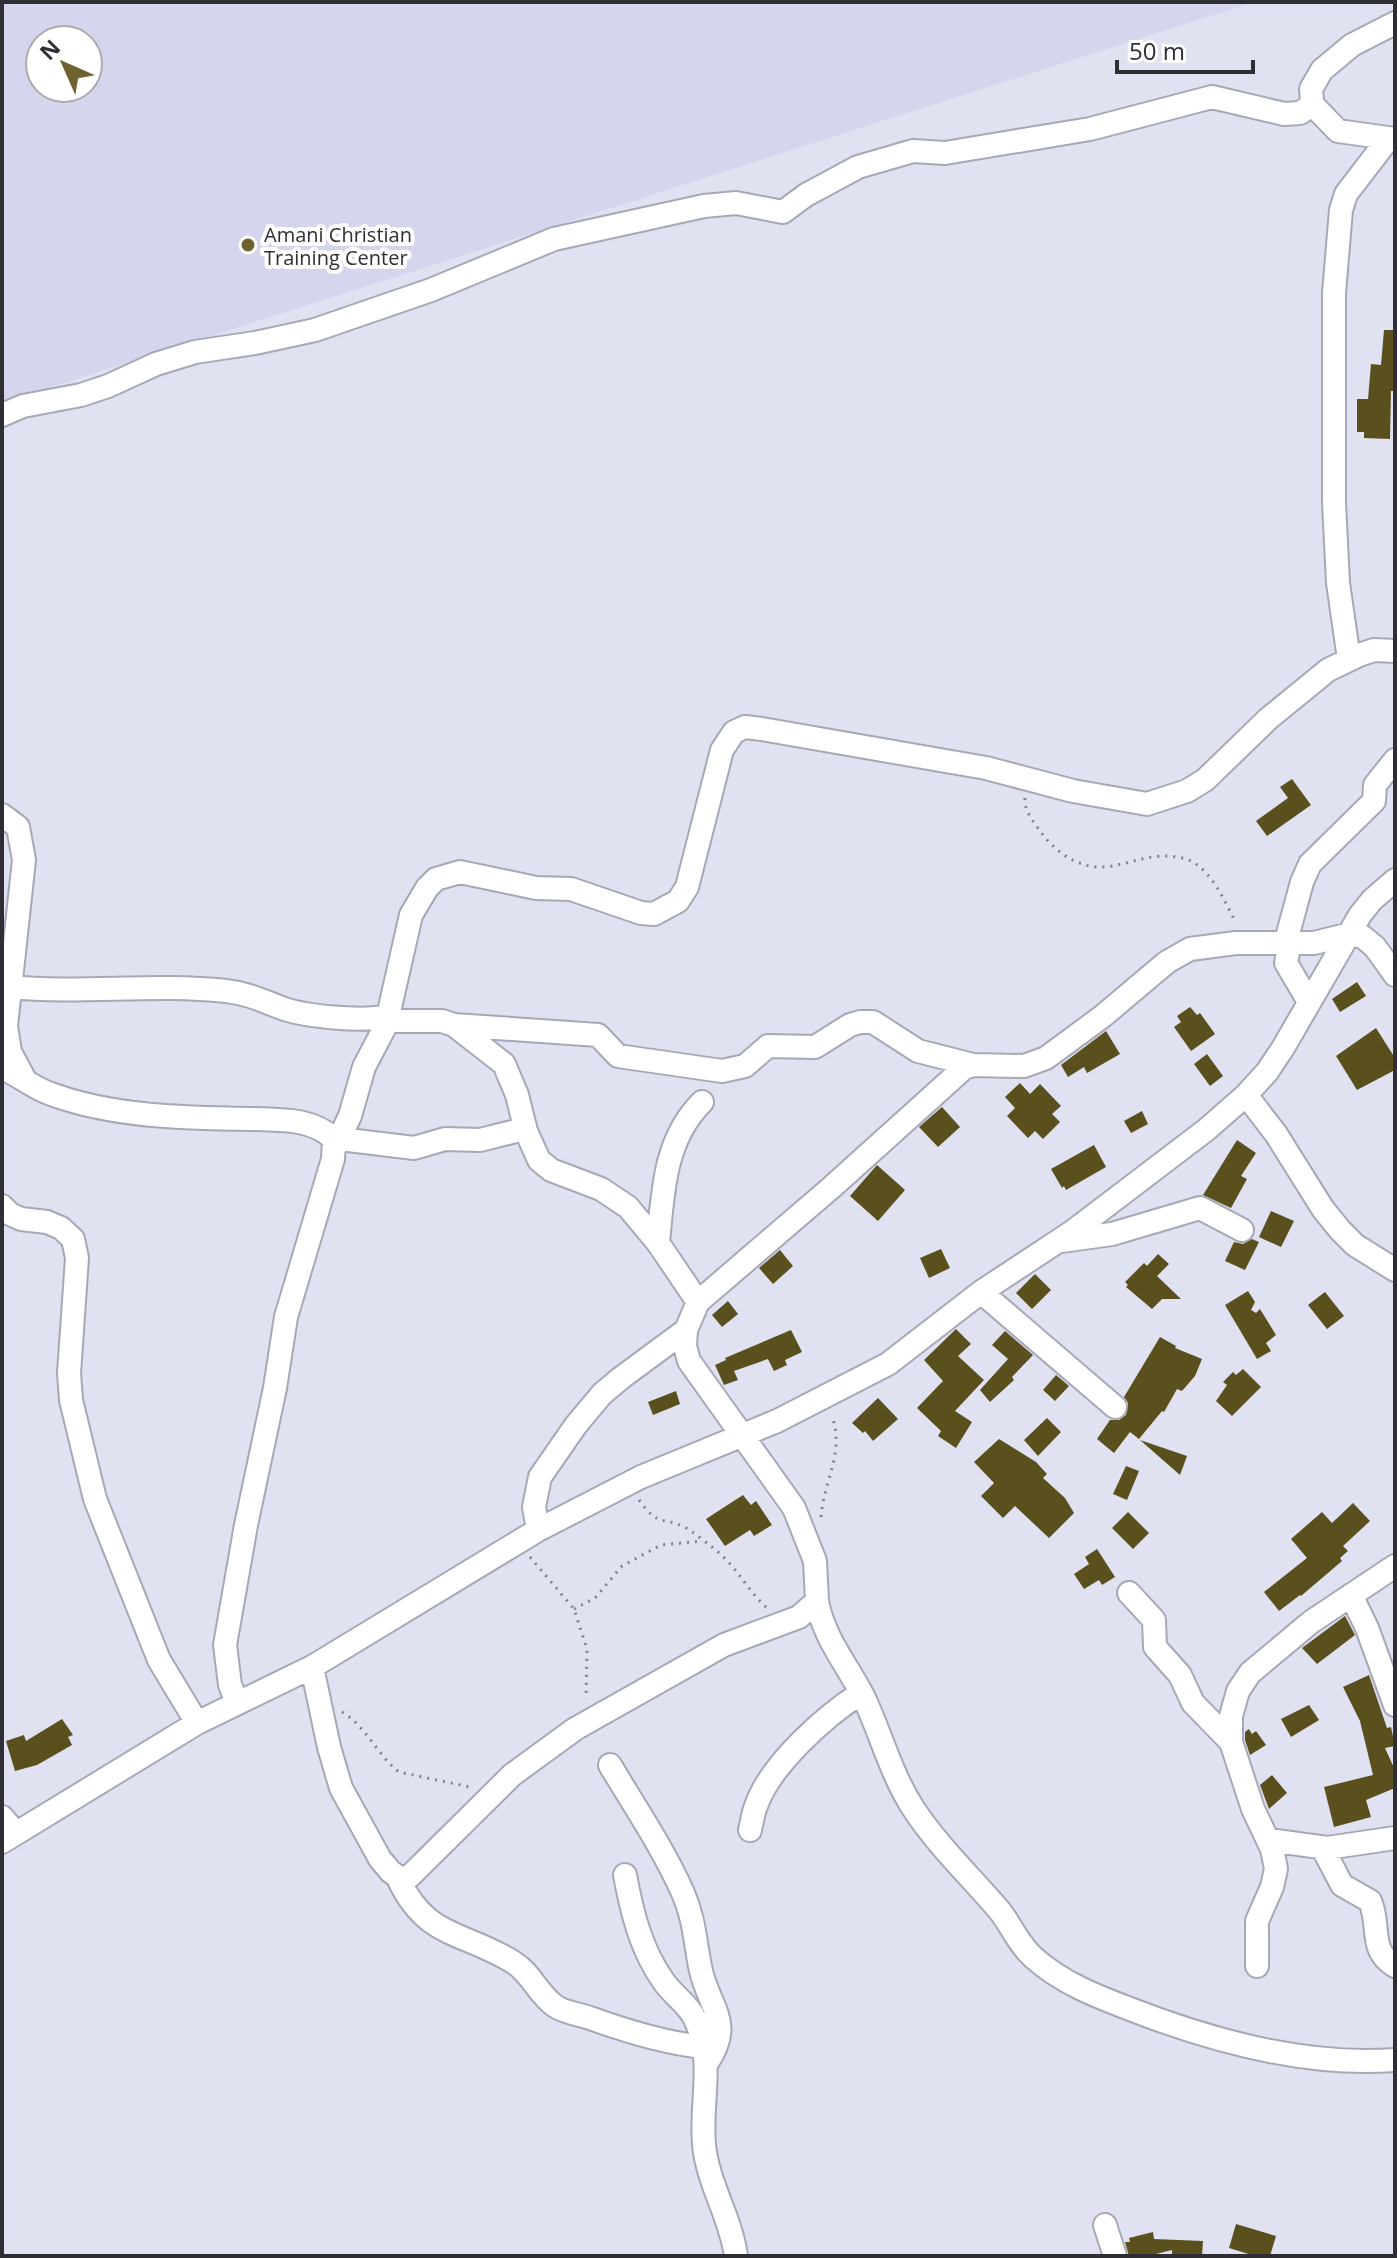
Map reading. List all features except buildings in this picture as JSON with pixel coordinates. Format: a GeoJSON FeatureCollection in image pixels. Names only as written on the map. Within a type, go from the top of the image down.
{"type":"FeatureCollection","features":[{"type":"Feature","properties":{"kind":"street"},"geometry":{"type":"LineString","coordinates":[[1392,139],[1338,131],[1311,103],[1311,89],[1322,70],[1352,45],[1395,23]]}},
{"type":"Feature","properties":{"kind":"street"},"geometry":{"type":"LineString","coordinates":[[2,415],[23,406],[81,395],[156,364],[195,352],[315,330],[431,290],[554,239],[725,204],[736,203],[783,212],[806,195],[858,167],[913,151],[945,153],[1090,129],[1212,97],[1284,114],[1300,113],[1311,103]]}},
{"type":"Feature","properties":{"kind":"street"},"geometry":{"type":"LineString","coordinates":[[1349,659],[1338,583],[1334,502],[1334,293],[1341,210],[1346,194],[1392,139]]}},
{"type":"Feature","properties":{"kind":"street"},"geometry":{"type":"LineString","coordinates":[[237,1702],[230,1685],[225,1645],[286,1317],[338,1143],[350,1116],[364,1067],[375,1050],[388,1018],[411,915],[436,879],[460,872],[536,888],[571,889],[641,913],[654,914],[678,901],[687,887],[722,750],[734,732],[745,727],[986,768],[1132,802],[1147,804],[1164,800],[1205,780],[1307,686],[1349,659],[1374,650],[1395,651]]}},
{"type":"Feature","properties":{"kind":"street"},"geometry":{"type":"LineString","coordinates":[[1309,1002],[1286,963],[1302,882],[1310,864],[1374,801],[1375,785],[1395,760]]}},
{"type":"Feature","properties":{"kind":"street"},"geometry":{"type":"LineString","coordinates":[[2,815],[18,827],[24,860],[6,1026],[10,1052],[25,1081]]}},
{"type":"Feature","properties":{"kind":"street"},"geometry":{"type":"LineString","coordinates":[[7,1831],[197,1723],[312,1667],[538,1530],[628,1484],[826,1397],[888,1364],[981,1292],[1057,1242],[1206,1130],[1246,1095],[1267,1072],[1372,900],[1395,880]]}},
{"type":"Feature","properties":{"kind":"street"},"geometry":{"type":"LineString","coordinates":[[10,987],[46,991],[92,988],[225,991],[251,995],[281,1008],[306,1013],[598,1035],[618,1056],[722,1071],[745,1066],[768,1046],[815,1047],[860,1022],[873,1022],[918,1051],[973,1065],[1024,1066],[1046,1058],[1184,950],[1248,943],[1314,943],[1350,934],[1363,937],[1375,947],[1395,975]]}},
{"type":"Feature","properties":{"kind":"street"},"geometry":{"type":"LineString","coordinates":[[454,1025],[504,1064],[517,1095],[526,1131],[543,1165],[618,1199],[658,1243],[698,1302]]}},
{"type":"Feature","properties":{"kind":"street"},"geometry":{"type":"LineString","coordinates":[[973,1065],[964,1068],[698,1302],[686,1330],[685,1346],[689,1361],[794,1508],[810,1542],[818,1582],[817,1601],[821,1622],[831,1645],[861,1693],[914,1810],[1002,1914],[1017,1940],[1034,1958],[1071,1985],[1179,2028],[1258,2048],[1326,2058],[1395,2060]]}},
{"type":"Feature","properties":{"kind":"street"},"geometry":{"type":"LineString","coordinates":[[2,1068],[56,1096],[123,1110],[195,1118],[304,1123],[330,1135],[338,1143],[414,1148],[450,1138],[468,1141],[526,1131]]}},
{"type":"Feature","properties":{"kind":"street"},"geometry":{"type":"LineString","coordinates":[[1246,1095],[1340,1230],[1355,1245],[1395,1270]]}},
{"type":"Feature","properties":{"kind":"street"},"geometry":{"type":"LineString","coordinates":[[658,1243],[668,1160],[674,1141],[690,1114],[702,1102]]}},
{"type":"Feature","properties":{"kind":"street"},"geometry":{"type":"LineString","coordinates":[[2,1206],[21,1219],[47,1222],[61,1228],[73,1239],[77,1258],[69,1373],[71,1400],[95,1499],[159,1660],[197,1723]]}},
{"type":"Feature","properties":{"kind":"street"},"geometry":{"type":"LineString","coordinates":[[1057,1242],[1112,1234],[1200,1208],[1242,1230]]}},
{"type":"Feature","properties":{"kind":"street"},"geometry":{"type":"LineString","coordinates":[[981,1292],[1115,1407]]}},
{"type":"Feature","properties":{"kind":"street"},"geometry":{"type":"LineString","coordinates":[[538,1530],[534,1507],[540,1477],[576,1425],[602,1394],[686,1330]]}},
{"type":"Feature","properties":{"kind":"street"},"geometry":{"type":"LineString","coordinates":[[1257,1966],[1257,1921],[1272,1887],[1276,1869],[1269,1840],[1253,1809],[1231,1742],[1231,1716],[1238,1691],[1250,1673],[1311,1622],[1395,1566]]}},
{"type":"Feature","properties":{"kind":"street"},"geometry":{"type":"LineString","coordinates":[[1129,1593],[1154,1620],[1155,1647],[1180,1675],[1193,1703],[1231,1742]]}},
{"type":"Feature","properties":{"kind":"street"},"geometry":{"type":"LineString","coordinates":[[1351,1595],[1367,1628],[1395,1705]]}},
{"type":"Feature","properties":{"kind":"street"},"geometry":{"type":"LineString","coordinates":[[398,1878],[410,1876],[425,1863],[489,1796],[524,1765],[593,1718],[724,1645],[799,1617],[817,1601]]}},
{"type":"Feature","properties":{"kind":"street"},"geometry":{"type":"LineString","coordinates":[[312,1667],[341,1788],[368,1840],[398,1878],[416,1910],[434,1925],[513,1961],[525,1971],[542,1995],[561,2009],[705,2055],[715,2052],[721,2029],[719,2016],[701,1971],[693,1922],[683,1894],[642,1814],[610,1765]]}},
{"type":"Feature","properties":{"kind":"street"},"geometry":{"type":"LineString","coordinates":[[750,1830],[756,1805],[778,1768],[829,1717],[861,1693]]}},
{"type":"Feature","properties":{"kind":"street"},"geometry":{"type":"LineString","coordinates":[[1269,1840],[1322,1847],[1395,1838]]}},
{"type":"Feature","properties":{"kind":"street"},"geometry":{"type":"LineString","coordinates":[[1322,1847],[1342,1885],[1370,1901],[1376,1924],[1377,1947],[1382,1957],[1395,1966]]}},
{"type":"Feature","properties":{"kind":"street"},"geometry":{"type":"LineString","coordinates":[[625,1875],[645,1953],[667,1986],[696,2020],[705,2055],[704,2146],[709,2174],[734,2241],[736,2256]]}},
{"type":"Feature","properties":{"kind":"street"},"geometry":{"type":"LineString","coordinates":[[1105,2225],[1115,2256]]}},
{"type":"Feature","properties":{"kind":"path"},"geometry":{"type":"LineString","coordinates":[[1032,780],[1024,802],[1026,810],[1049,844],[1059,852],[1073,860],[1103,867],[1162,856],[1180,857],[1193,862],[1205,872],[1223,897],[1248,943]]}},
{"type":"Feature","properties":{"kind":"path"},"geometry":{"type":"LineString","coordinates":[[820,1528],[825,1485],[838,1446],[838,1432],[826,1397]]}},
{"type":"Feature","properties":{"kind":"path"},"geometry":{"type":"LineString","coordinates":[[628,1484],[653,1517],[660,1522],[683,1526],[737,1569],[750,1591],[782,1623]]}},
{"type":"Feature","properties":{"kind":"path"},"geometry":{"type":"LineString","coordinates":[[574,1609],[595,1598],[622,1566],[661,1545],[703,1541]]}},
{"type":"Feature","properties":{"kind":"path"},"geometry":{"type":"LineString","coordinates":[[518,1542],[574,1609],[587,1649],[587,1701],[593,1718]]}},
{"type":"Feature","properties":{"kind":"path"},"geometry":{"type":"LineString","coordinates":[[319,1697],[351,1717],[390,1766],[399,1772],[466,1786],[489,1796]]}},
{"type":"Feature","properties":{"kind":"shaded area","name":"Amani Christian Training Center"},"geometry":{"type":"Polygon","coordinates":[[[2,2],[1254,2],[2,403],[2,2]]]}},
{"type":"Feature","properties":{"kind":"place","name":"Amani Christian Training Center"},"geometry":{"type":"Point","coordinates":[248,245]}}]}
